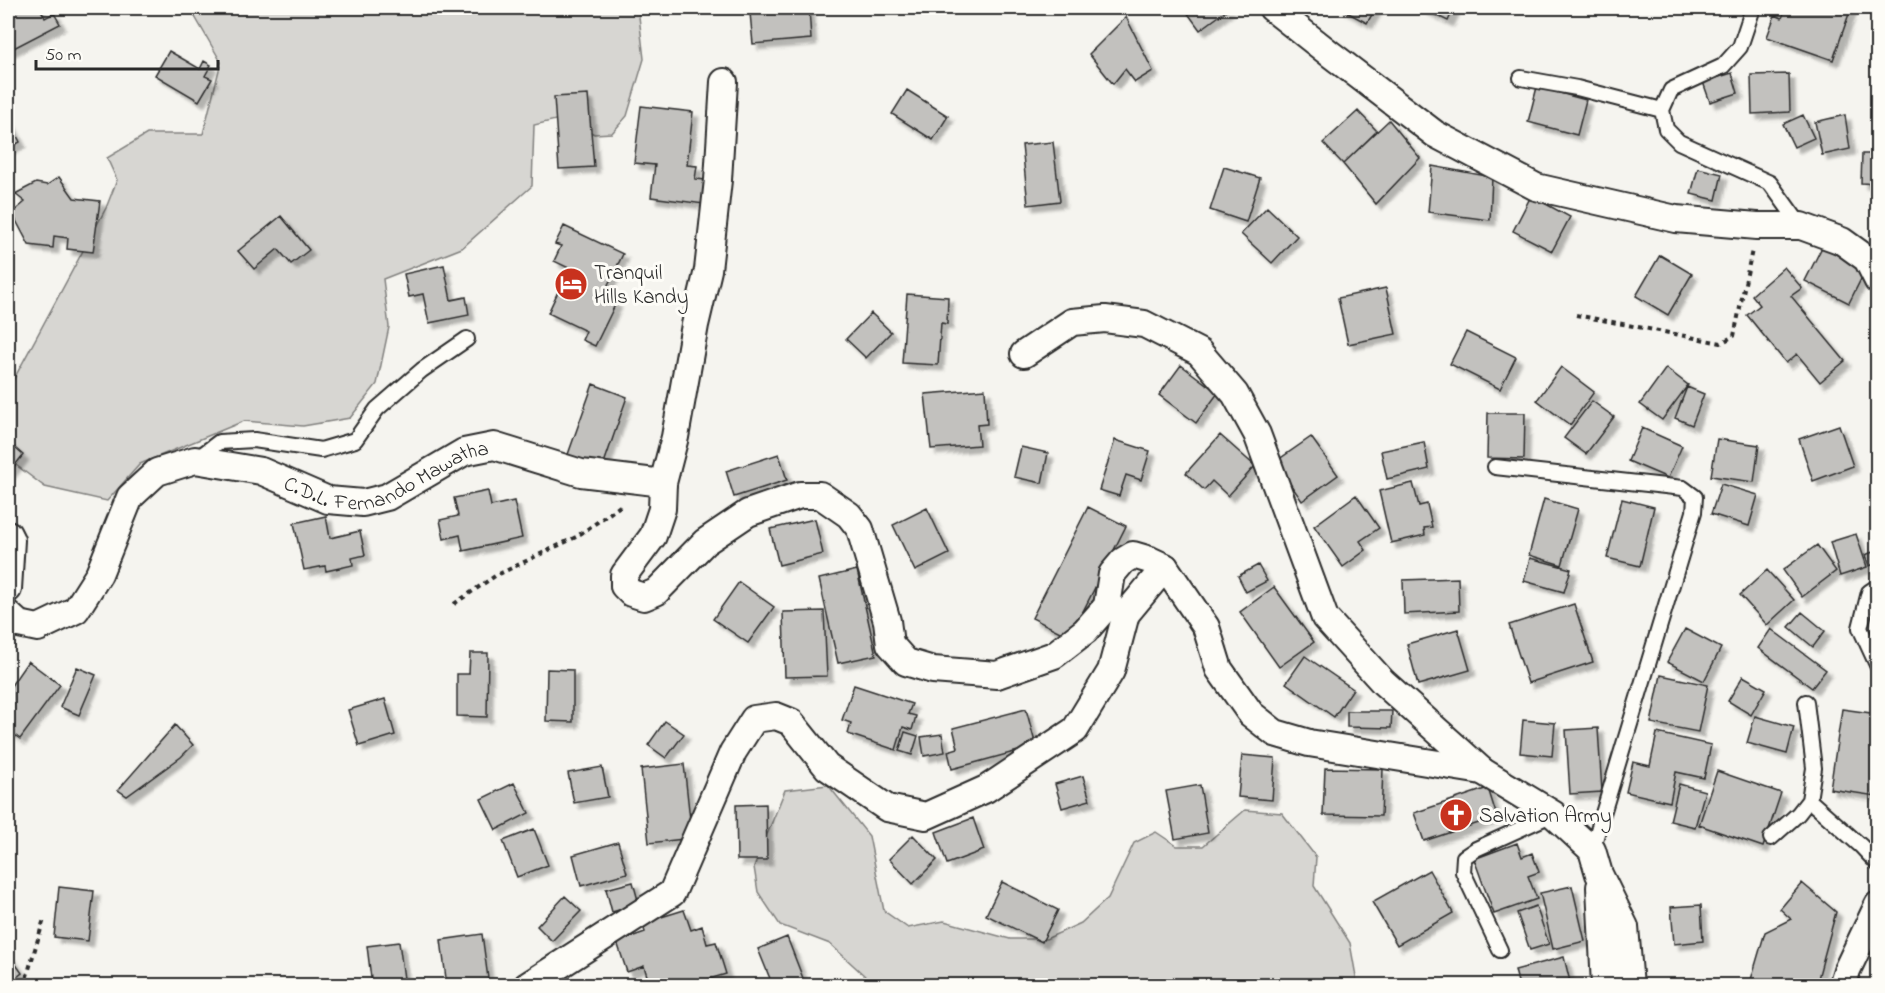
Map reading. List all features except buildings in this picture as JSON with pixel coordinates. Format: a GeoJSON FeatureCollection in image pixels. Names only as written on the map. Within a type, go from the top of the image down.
{"type":"FeatureCollection","features":[{"type":"Feature","properties":{"kind":"street"},"geometry":{"type":"LineString","coordinates":[[1272,8],[1435,134],[1536,187],[1676,219],[1757,226],[1801,226],[1842,242],[1867,259],[1878,281]]}},
{"type":"Feature","properties":{"kind":"street"},"geometry":{"type":"LineString","coordinates":[[724,82],[718,180],[708,270],[695,325],[675,437],[663,483],[662,509],[653,536],[624,575],[624,586],[631,593],[644,597],[656,592],[705,542],[748,513],[800,495],[820,495],[849,515],[860,529],[887,621],[890,644],[906,662],[933,670],[997,675],[1054,655],[1085,631],[1107,606],[1112,574],[1123,561],[1133,555],[1165,567],[1206,627],[1219,669],[1251,714],[1275,733],[1309,743],[1482,771]]}},
{"type":"Feature","properties":{"kind":"street"},"geometry":{"type":"LineString","coordinates":[[1024,354],[1072,322],[1105,319],[1144,324],[1199,352],[1235,394],[1257,434],[1325,618],[1383,682],[1482,771],[1553,814],[1592,850],[1599,874],[1625,927],[1630,986]]}},
{"type":"Feature","properties":{"kind":"street","name":"C.D.L. Fernando Mawatha"},"geometry":{"type":"LineString","coordinates":[[8,614],[18,624],[38,628],[76,610],[99,574],[130,498],[157,472],[195,460],[261,471],[328,500],[363,502],[387,497],[464,452],[494,446],[581,473],[663,483]]}},
{"type":"Feature","properties":{"kind":"street"},"geometry":{"type":"LineString","coordinates":[[8,534],[11,540],[8,589]]}},
{"type":"Feature","properties":{"kind":"street"},"geometry":{"type":"LineString","coordinates":[[527,986],[672,893],[734,752],[754,720],[776,716],[791,722],[827,767],[887,808],[927,816],[986,789],[1076,730],[1111,671],[1126,614],[1165,567]]}},
{"type":"Feature","properties":{"kind":"street"},"geometry":{"type":"LineString","coordinates":[[1599,874],[1605,986]]}},
{"type":"Feature","properties":{"kind":"street"},"geometry":{"type":"LineString","coordinates":[[1842,986],[1847,970],[1878,905]]}},
{"type":"Feature","properties":{"kind":"lane"},"geometry":{"type":"LineString","coordinates":[[1753,8],[1740,46],[1723,66],[1671,90],[1662,110],[1666,129],[1679,142],[1770,183],[1801,226]]}},
{"type":"Feature","properties":{"kind":"lane"},"geometry":{"type":"LineString","coordinates":[[1521,78],[1586,90],[1662,110]]}},
{"type":"Feature","properties":{"kind":"lane"},"geometry":{"type":"LineString","coordinates":[[195,460],[219,442],[254,440],[321,450],[356,440],[376,409],[422,370],[467,339]]}},
{"type":"Feature","properties":{"kind":"lane"},"geometry":{"type":"LineString","coordinates":[[1495,467],[1683,488],[1695,497],[1694,512],[1592,850]]}},
{"type":"Feature","properties":{"kind":"lane"},"geometry":{"type":"LineString","coordinates":[[1878,586],[1869,592],[1860,628],[1878,667]]}},
{"type":"Feature","properties":{"kind":"lane"},"geometry":{"type":"LineString","coordinates":[[1771,838],[1798,814],[1809,800],[1814,768],[1806,702]]}},
{"type":"Feature","properties":{"kind":"lane"},"geometry":{"type":"LineString","coordinates":[[1809,800],[1878,864]]}},
{"type":"Feature","properties":{"kind":"lane"},"geometry":{"type":"LineString","coordinates":[[1500,950],[1463,872],[1464,857],[1476,849],[1553,814]]}},
{"type":"Feature","properties":{"kind":"path"},"geometry":{"type":"LineString","coordinates":[[1576,315],[1721,343],[1734,336],[1757,226]]}},
{"type":"Feature","properties":{"kind":"path"},"geometry":{"type":"LineString","coordinates":[[453,604],[495,576],[576,537],[624,503]]}},
{"type":"Feature","properties":{"kind":"path"},"geometry":{"type":"LineString","coordinates":[[24,986],[44,919]]}},
{"type":"Feature","properties":{"kind":"shaded area"},"geometry":{"type":"Polygon","coordinates":[[[190,8],[638,8],[644,59],[627,116],[612,133],[594,134],[568,117],[534,125],[532,186],[462,248],[383,279],[389,327],[377,384],[350,418],[303,426],[244,421],[140,464],[107,501],[45,487],[8,459],[8,390],[106,208],[117,180],[107,158],[147,134],[203,134],[221,62],[190,8]]]}},
{"type":"Feature","properties":{"kind":"shaded area"},"geometry":{"type":"Polygon","coordinates":[[[828,785],[869,836],[884,911],[908,928],[944,921],[1010,939],[1046,939],[1081,923],[1108,898],[1134,843],[1156,832],[1177,846],[1203,846],[1245,810],[1282,813],[1316,857],[1314,886],[1350,943],[1357,982],[1354,986],[866,985],[865,976],[830,944],[780,925],[758,892],[754,867],[785,790],[828,785]]]}},
{"type":"Feature","properties":{"kind":"place","name":"Tranquil Hills Kandy"},"geometry":{"type":"Point","coordinates":[571,284]}},
{"type":"Feature","properties":{"kind":"place","name":"Salvation Army"},"geometry":{"type":"Point","coordinates":[1456,815]}}]}
